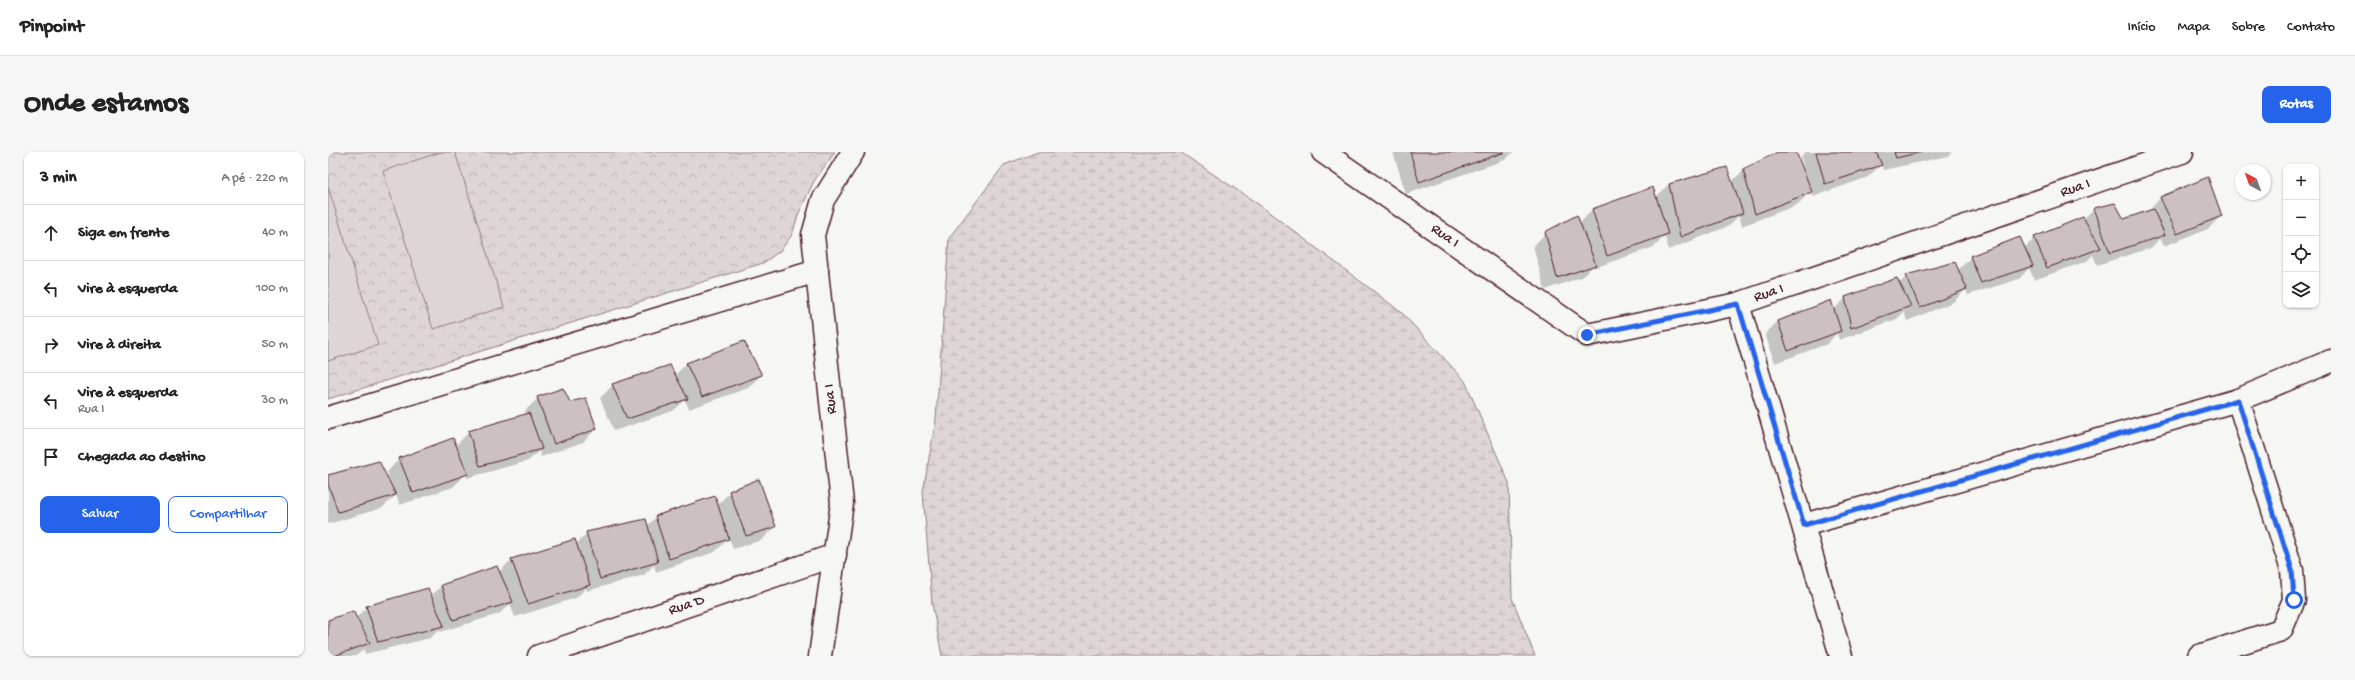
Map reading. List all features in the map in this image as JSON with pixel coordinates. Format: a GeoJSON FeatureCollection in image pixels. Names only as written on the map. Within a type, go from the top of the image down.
{"type":"FeatureCollection","features":[{"type":"Feature","properties":{"kind":"street","name":"Rua I"},"geometry":{"type":"LineString","coordinates":[[820,656],[842,503],[813,235],[821,207],[849,155],[853,152]]}},
{"type":"Feature","properties":{"kind":"street","name":"Rua I"},"geometry":{"type":"LineString","coordinates":[[1323,152],[1587,335],[1738,304],[2182,152]]}},
{"type":"Feature","properties":{"kind":"street"},"geometry":{"type":"LineString","coordinates":[[328,418],[817,271]]}},
{"type":"Feature","properties":{"kind":"street"},"geometry":{"type":"LineString","coordinates":[[1738,304],[1842,656]]}},
{"type":"Feature","properties":{"kind":"street"},"geometry":{"type":"LineString","coordinates":[[1804,525],[2238,400],[2331,361]]}},
{"type":"Feature","properties":{"kind":"street"},"geometry":{"type":"LineString","coordinates":[[2198,656],[2281,630],[2294,600],[2292,570],[2238,400]]}},
{"type":"Feature","properties":{"kind":"street","name":"Rua D"},"geometry":{"type":"LineString","coordinates":[[539,656],[835,555]]}},
{"type":"Feature","properties":{"kind":"green space"},"geometry":{"type":"Polygon","coordinates":[[[328,152],[835,152],[814,181],[798,215],[792,235],[780,251],[763,263],[328,399],[328,152]]]}},
{"type":"Feature","properties":{"kind":"green space"},"geometry":{"type":"Polygon","coordinates":[[[441,152],[455,152],[504,307],[433,329],[383,171],[441,152]]]}},
{"type":"Feature","properties":{"kind":"green space"},"geometry":{"type":"Polygon","coordinates":[[[1038,152],[1180,152],[1258,204],[1401,312],[1465,381],[1509,483],[1512,598],[1535,656],[942,656],[932,603],[923,492],[936,419],[949,238],[1004,165],[1038,152]]]}},
{"type":"Feature","properties":{"kind":"green space"},"geometry":{"type":"Polygon","coordinates":[[[328,187],[378,345],[328,361],[328,187]]]}},
{"type":"Feature","properties":{"kind":"building"},"geometry":{"type":"Polygon","coordinates":[[[1410,152],[1505,152],[1419,182],[1410,152]]]}},
{"type":"Feature","properties":{"kind":"building"},"geometry":{"type":"Polygon","coordinates":[[[1778,152],[1796,152],[1812,192],[1755,214],[1743,169],[1778,152]]]}},
{"type":"Feature","properties":{"kind":"building"},"geometry":{"type":"Polygon","coordinates":[[[1816,152],[1876,152],[1882,165],[1825,184],[1816,152]]]}},
{"type":"Feature","properties":{"kind":"building"},"geometry":{"type":"Polygon","coordinates":[[[1894,152],[1922,152],[1896,158],[1894,152]]]}},
{"type":"Feature","properties":{"kind":"building"},"geometry":{"type":"Polygon","coordinates":[[[1727,167],[1743,213],[1680,237],[1669,184],[1727,167]]]}},
{"type":"Feature","properties":{"kind":"building"},"geometry":{"type":"Polygon","coordinates":[[[2208,177],[2222,216],[2177,234],[2160,197],[2208,177]]]}},
{"type":"Feature","properties":{"kind":"building"},"geometry":{"type":"Polygon","coordinates":[[[1653,187],[1668,234],[1607,256],[1592,209],[1653,187]]]}},
{"type":"Feature","properties":{"kind":"building"},"geometry":{"type":"Polygon","coordinates":[[[2115,203],[2124,219],[2153,209],[2165,235],[2110,253],[2094,208],[2115,203]]]}},
{"type":"Feature","properties":{"kind":"building"},"geometry":{"type":"Polygon","coordinates":[[[1577,215],[1596,265],[1557,278],[1545,232],[1577,215]]]}},
{"type":"Feature","properties":{"kind":"building"},"geometry":{"type":"Polygon","coordinates":[[[2083,217],[2101,248],[2047,268],[2034,237],[2083,217]]]}},
{"type":"Feature","properties":{"kind":"building"},"geometry":{"type":"Polygon","coordinates":[[[2020,237],[2033,266],[1981,283],[1970,256],[2020,237]]]}},
{"type":"Feature","properties":{"kind":"building"},"geometry":{"type":"Polygon","coordinates":[[[1955,262],[1967,289],[1920,308],[1906,275],[1955,262]]]}},
{"type":"Feature","properties":{"kind":"building"},"geometry":{"type":"Polygon","coordinates":[[[1897,278],[1911,306],[1851,328],[1845,297],[1897,278]]]}},
{"type":"Feature","properties":{"kind":"building"},"geometry":{"type":"Polygon","coordinates":[[[1831,300],[1841,331],[1788,351],[1778,321],[1831,300]]]}},
{"type":"Feature","properties":{"kind":"building"},"geometry":{"type":"Polygon","coordinates":[[[744,341],[762,375],[702,397],[686,363],[744,341]]]}},
{"type":"Feature","properties":{"kind":"building"},"geometry":{"type":"Polygon","coordinates":[[[670,365],[688,399],[627,419],[612,384],[670,365]]]}},
{"type":"Feature","properties":{"kind":"building"},"geometry":{"type":"Polygon","coordinates":[[[563,388],[570,402],[586,398],[597,429],[554,444],[537,397],[563,388]]]}},
{"type":"Feature","properties":{"kind":"building"},"geometry":{"type":"Polygon","coordinates":[[[529,413],[542,449],[480,466],[468,431],[529,413]]]}},
{"type":"Feature","properties":{"kind":"building"},"geometry":{"type":"Polygon","coordinates":[[[453,438],[468,474],[413,493],[399,458],[453,438]]]}},
{"type":"Feature","properties":{"kind":"building"},"geometry":{"type":"Polygon","coordinates":[[[379,461],[396,495],[338,512],[328,484],[328,475],[379,461]]]}},
{"type":"Feature","properties":{"kind":"building"},"geometry":{"type":"Polygon","coordinates":[[[759,479],[776,527],[746,536],[729,491],[759,479]]]}},
{"type":"Feature","properties":{"kind":"building"},"geometry":{"type":"Polygon","coordinates":[[[715,496],[729,539],[669,559],[655,516],[715,496]]]}},
{"type":"Feature","properties":{"kind":"building"},"geometry":{"type":"Polygon","coordinates":[[[646,519],[658,562],[600,579],[586,532],[646,519]]]}},
{"type":"Feature","properties":{"kind":"building"},"geometry":{"type":"Polygon","coordinates":[[[575,539],[590,585],[528,604],[511,559],[575,539]]]}},
{"type":"Feature","properties":{"kind":"building"},"geometry":{"type":"Polygon","coordinates":[[[497,566],[513,602],[453,620],[441,585],[497,566]]]}},
{"type":"Feature","properties":{"kind":"building"},"geometry":{"type":"Polygon","coordinates":[[[428,588],[444,626],[378,642],[366,606],[428,588]]]}},
{"type":"Feature","properties":{"kind":"building"},"geometry":{"type":"Polygon","coordinates":[[[353,611],[370,643],[334,656],[328,656],[328,620],[353,611]]]}},
{"type":"Feature","properties":{"kind":"route"},"geometry":{"type":"LineString","coordinates":[[1587,335],[1738,304],[1804,525],[2238,400],[2292,570],[2294,600]]}}]}
